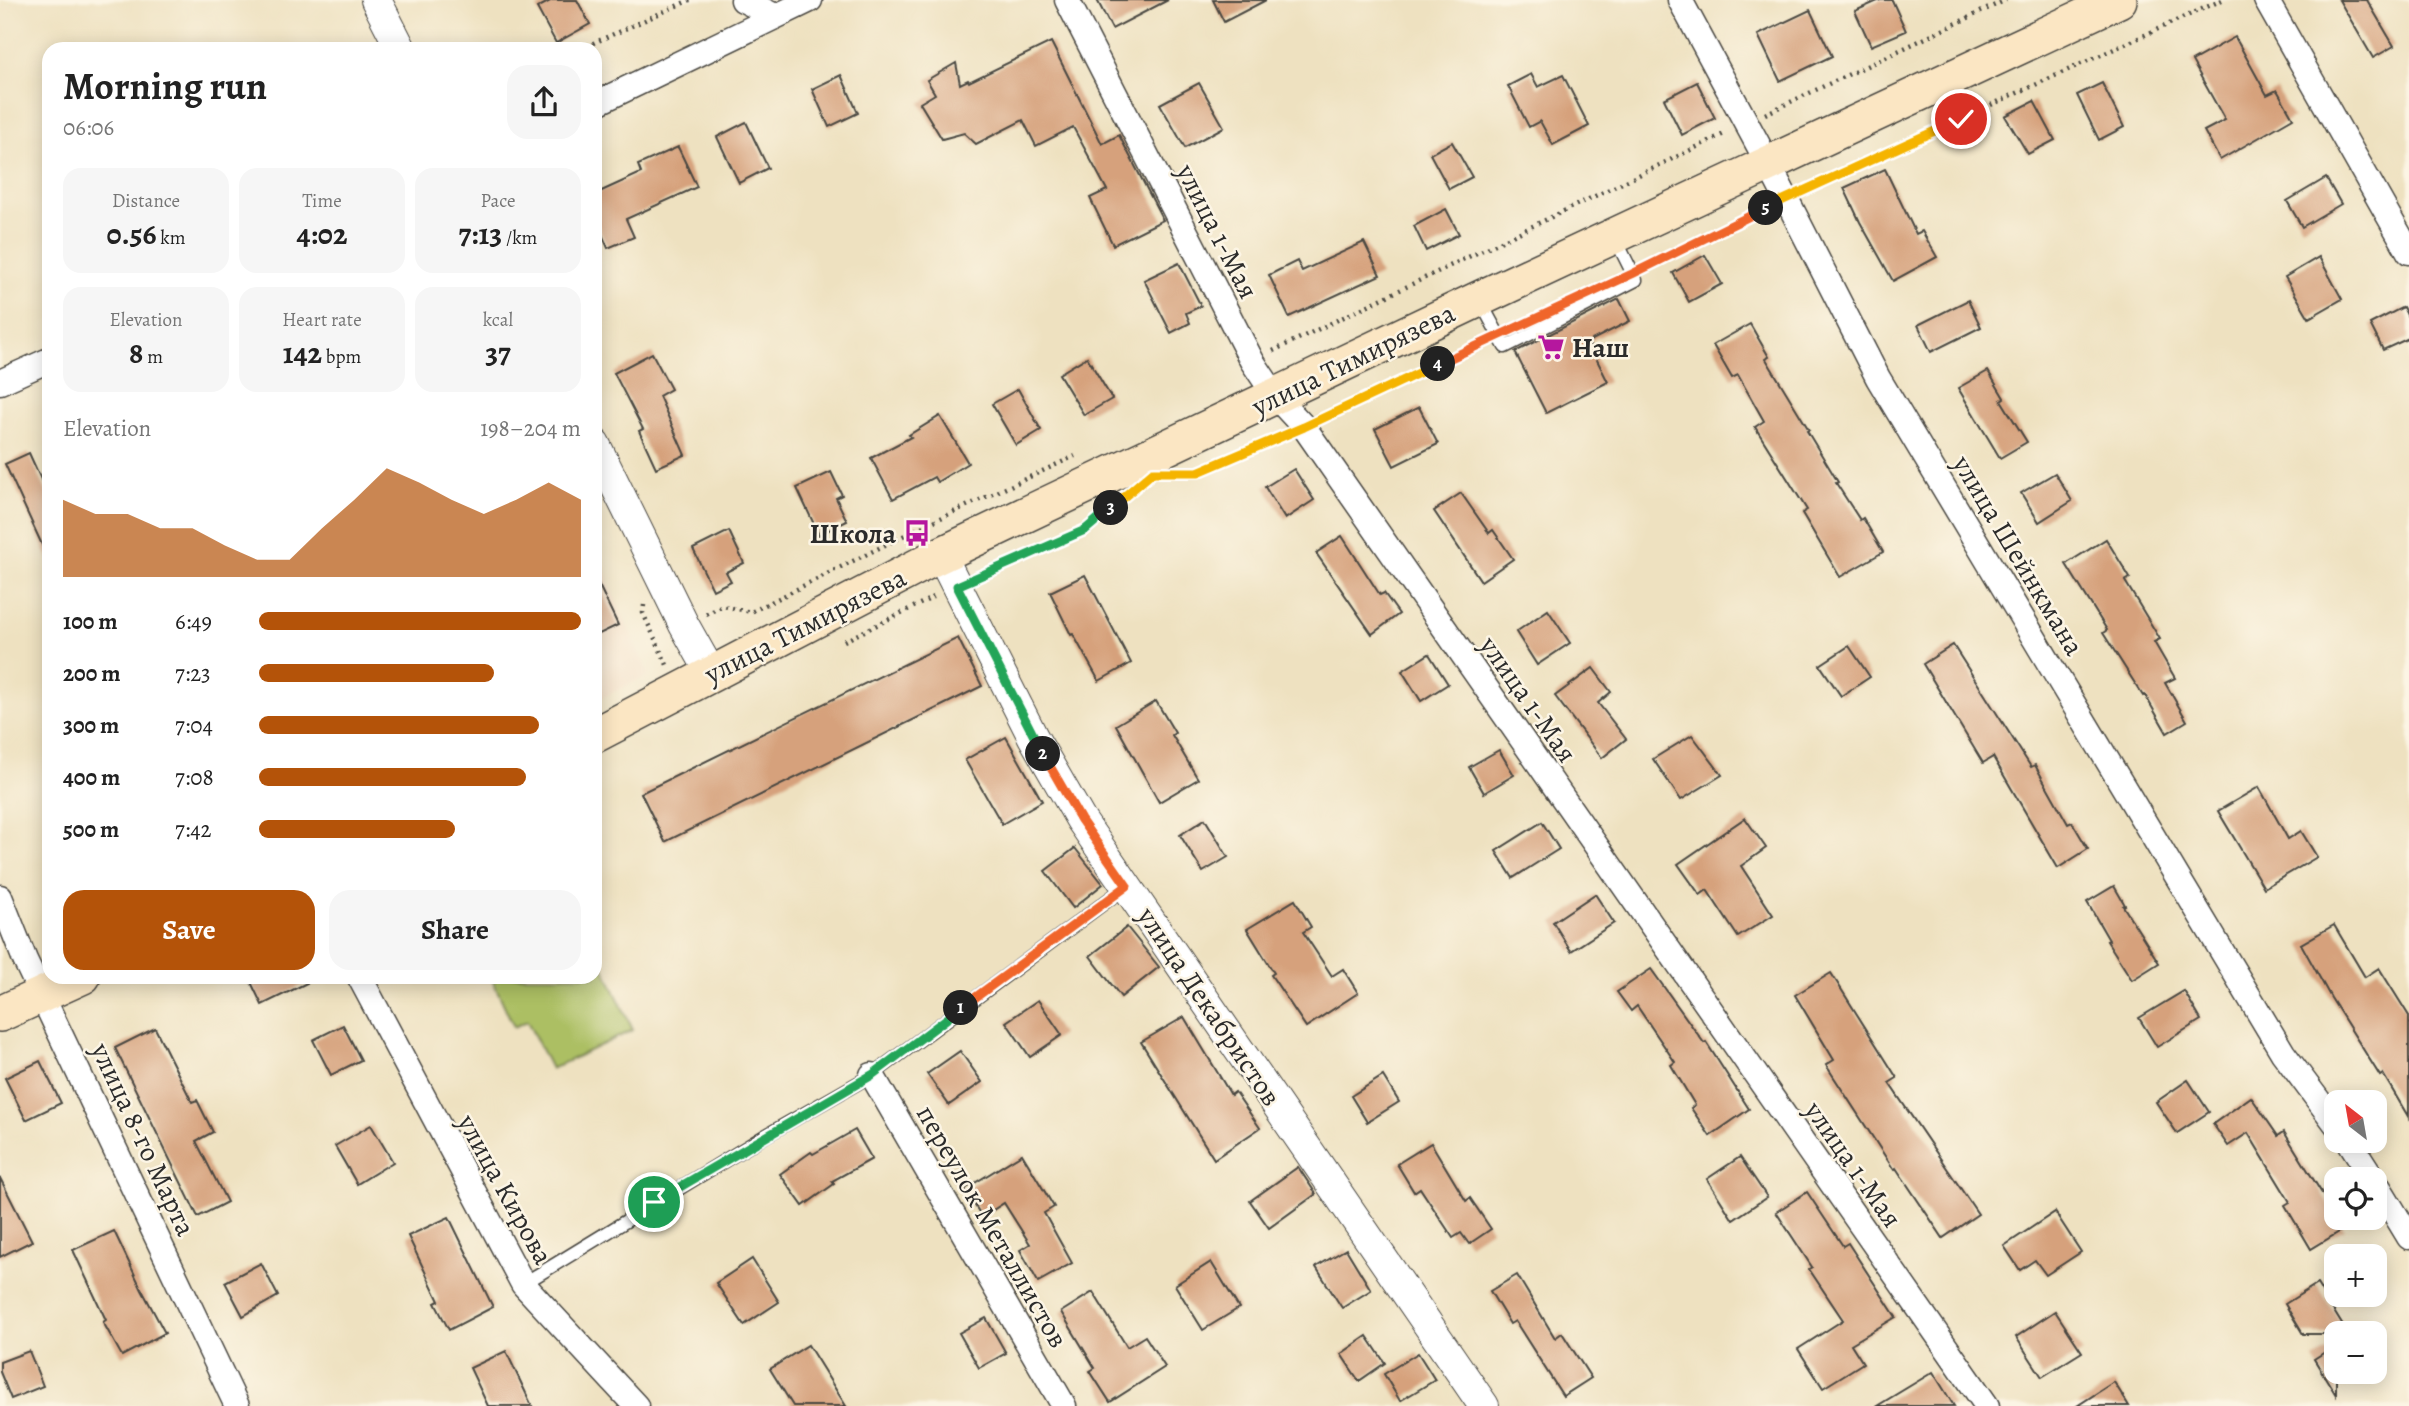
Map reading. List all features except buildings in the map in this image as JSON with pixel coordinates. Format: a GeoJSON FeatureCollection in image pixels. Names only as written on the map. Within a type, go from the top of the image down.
{"type":"FeatureCollection","features":[{"type":"Feature","properties":{"kind":"main road","name":"улица Тимирязева"},"geometry":{"type":"LineString","coordinates":[[602,732],[941,555],[1479,299],[2119,0]]}},
{"type":"Feature","properties":{"kind":"main road"},"geometry":{"type":"LineString","coordinates":[[0,1014],[67,984]]}},
{"type":"Feature","properties":{"kind":"street"},"geometry":{"type":"LineString","coordinates":[[376,0],[397,42]]}},
{"type":"Feature","properties":{"kind":"street"},"geometry":{"type":"LineString","coordinates":[[743,0],[775,16]]}},
{"type":"Feature","properties":{"kind":"street"},"geometry":{"type":"LineString","coordinates":[[602,101],[810,0]]}},
{"type":"Feature","properties":{"kind":"street","name":"улица 1-Мая"},"geometry":{"type":"LineString","coordinates":[[1067,0],[1252,361],[1276,397],[1304,427],[1987,1406]]}},
{"type":"Feature","properties":{"kind":"street","name":"улица Шейнкмана"},"geometry":{"type":"LineString","coordinates":[[1680,0],[1885,390],[2283,1053],[2324,1108]]}},
{"type":"Feature","properties":{"kind":"street"},"geometry":{"type":"LineString","coordinates":[[2266,0],[2409,253]]}},
{"type":"Feature","properties":{"kind":"street"},"geometry":{"type":"LineString","coordinates":[[0,382],[42,363]]}},
{"type":"Feature","properties":{"kind":"street"},"geometry":{"type":"LineString","coordinates":[[602,458],[684,625],[711,673]]}},
{"type":"Feature","properties":{"kind":"street","name":"улица Декабристов"},"geometry":{"type":"LineString","coordinates":[[941,555],[1033,737],[1081,820],[1484,1406]]}},
{"type":"Feature","properties":{"kind":"street","name":"улица 8-го Марта"},"geometry":{"type":"LineString","coordinates":[[0,897],[25,960],[237,1406]]}},
{"type":"Feature","properties":{"kind":"street","name":"улица Кирова"},"geometry":{"type":"LineString","coordinates":[[363,984],[523,1284],[636,1406]]}},
{"type":"Feature","properties":{"kind":"street","name":"переулок Металлистов"},"geometry":{"type":"LineString","coordinates":[[872,1075],[1065,1406]]}},
{"type":"Feature","properties":{"kind":"street"},"geometry":{"type":"LineString","coordinates":[[2387,1201],[2409,1237]]}},
{"type":"Feature","properties":{"kind":"lane"},"geometry":{"type":"LineString","coordinates":[[1479,299],[1504,347],[1636,280],[1615,237]]}},
{"type":"Feature","properties":{"kind":"lane"},"geometry":{"type":"LineString","coordinates":[[523,1284],[720,1163],[872,1075],[1127,886]]}},
{"type":"Feature","properties":{"kind":"path"},"geometry":{"type":"LineString","coordinates":[[596,42],[690,0]]}},
{"type":"Feature","properties":{"kind":"path"},"geometry":{"type":"LineString","coordinates":[[1252,361],[2006,0]]}},
{"type":"Feature","properties":{"kind":"path"},"geometry":{"type":"LineString","coordinates":[[1632,274],[1786,198],[2222,0]]}},
{"type":"Feature","properties":{"kind":"path"},"geometry":{"type":"LineString","coordinates":[[1175,472],[1198,472],[1304,427],[1498,335]]}},
{"type":"Feature","properties":{"kind":"path"},"geometry":{"type":"LineString","coordinates":[[655,639],[723,606],[751,612],[919,528],[1083,452]]}},
{"type":"Feature","properties":{"kind":"path"},"geometry":{"type":"LineString","coordinates":[[832,647],[957,586],[1085,530],[1114,506]]}},
{"type":"Feature","properties":{"kind":"path"},"geometry":{"type":"LineString","coordinates":[[645,602],[643,613],[668,668],[665,678]]}},
{"type":"Feature","properties":{"kind":"shaded area"},"geometry":{"type":"Polygon","coordinates":[[[602,559],[609,585],[649,675],[602,698],[602,559]]]}},
{"type":"Feature","properties":{"kind":"green space"},"geometry":{"type":"Polygon","coordinates":[[[602,964],[633,1030],[551,1069],[527,1021],[514,1027],[494,984],[602,984],[602,964]]]}},
{"type":"Feature","properties":{"kind":"place","name":"Наш"},"geometry":{"type":"Point","coordinates":[1551,347]}},
{"type":"Feature","properties":{"kind":"place","name":"Школа"},"geometry":{"type":"Point","coordinates":[917,533]}},
{"type":"Feature","properties":{"kind":"route"},"geometry":{"type":"LineString","coordinates":[[654,1202],[872,1075],[1127,886],[1081,820],[1033,737],[957,586],[1085,530],[1153,472],[1198,472],[1304,427],[1632,274],[1786,198],[1961,119]]}}]}
